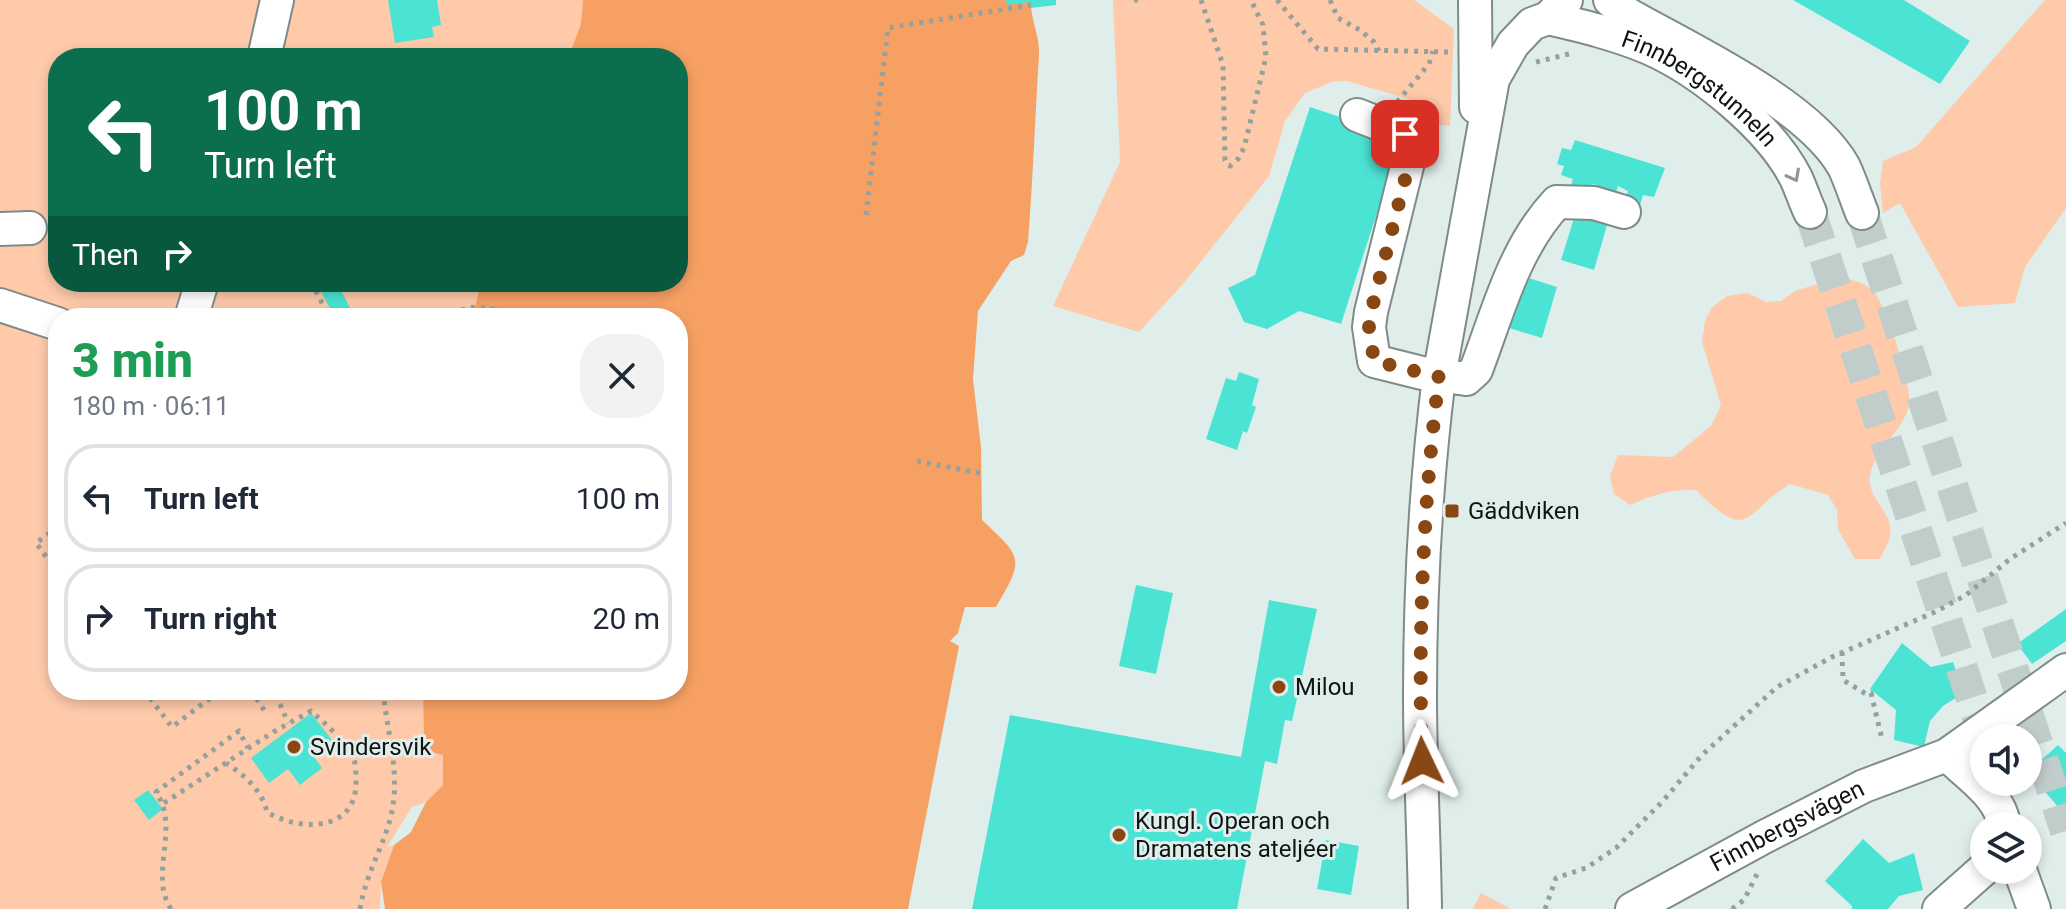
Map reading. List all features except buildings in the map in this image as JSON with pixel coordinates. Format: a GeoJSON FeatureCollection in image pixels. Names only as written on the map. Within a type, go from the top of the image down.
{"type":"FeatureCollection","features":[{"type":"Feature","properties":{"kind":"street"},"geometry":{"type":"LineString","coordinates":[[266,48],[277,0]]}},
{"type":"Feature","properties":{"kind":"street"},"geometry":{"type":"LineString","coordinates":[[1475,0],[1477,170]]}},
{"type":"Feature","properties":{"kind":"street","name":"Finnbergstunneln"},"geometry":{"type":"LineString","coordinates":[[1481,0],[1491,13],[1510,23],[1549,14],[1652,49],[1710,85],[1754,121],[1778,150],[1795,176],[1810,212]]}},
{"type":"Feature","properties":{"kind":"street","name":"Finnbergstunneln"},"geometry":{"type":"LineString","coordinates":[[1610,0],[1629,15],[1781,103],[1815,131],[1843,167],[1862,213]]}},
{"type":"Feature","properties":{"kind":"street"},"geometry":{"type":"LineString","coordinates":[[1425,909],[1421,604],[1429,470],[1439,377],[1493,79],[1513,44],[1549,14]]}},
{"type":"Feature","properties":{"kind":"street"},"geometry":{"type":"LineString","coordinates":[[1357,115],[1405,134],[1413,142],[1371,312],[1369,327],[1374,361],[1439,377],[1466,379],[1476,370],[1510,277],[1540,221],[1557,202],[1594,203],[1624,212]]}},
{"type":"Feature","properties":{"kind":"street"},"geometry":{"type":"LineString","coordinates":[[0,305],[48,321]]}},
{"type":"Feature","properties":{"kind":"street","name":"Finnbergsvägen"},"geometry":{"type":"LineString","coordinates":[[1632,909],[1864,786],[1947,755],[2066,670]]}},
{"type":"Feature","properties":{"kind":"street"},"geometry":{"type":"LineString","coordinates":[[1947,755],[1993,799],[2000,812]]}},
{"type":"Feature","properties":{"kind":"street"},"geometry":{"type":"LineString","coordinates":[[1939,909],[1970,881]]}},
{"type":"Feature","properties":{"kind":"street"},"geometry":{"type":"LineString","coordinates":[[2025,884],[2034,909]]}},
{"type":"Feature","properties":{"kind":"path"},"geometry":{"type":"LineString","coordinates":[[1201,0],[1223,65],[1225,160],[1230,166],[1244,148],[1266,57],[1263,25],[1251,0]]}},
{"type":"Feature","properties":{"kind":"path"},"geometry":{"type":"LineString","coordinates":[[1277,0],[1318,49],[1461,53]]}},
{"type":"Feature","properties":{"kind":"path"},"geometry":{"type":"LineString","coordinates":[[1330,0],[1338,18],[1360,30],[1379,51]]}},
{"type":"Feature","properties":{"kind":"path"},"geometry":{"type":"LineString","coordinates":[[866,215],[888,28],[1031,5]]}},
{"type":"Feature","properties":{"kind":"path"},"geometry":{"type":"LineString","coordinates":[[1397,102],[1429,64],[1433,51]]}},
{"type":"Feature","properties":{"kind":"path"},"geometry":{"type":"LineString","coordinates":[[917,461],[980,473]]}},
{"type":"Feature","properties":{"kind":"path"},"geometry":{"type":"LineString","coordinates":[[1545,909],[1556,878],[1586,868],[1616,848],[1738,721],[1777,687],[1842,652],[1937,611],[1966,595],[2010,559],[2066,523]]}},
{"type":"Feature","properties":{"kind":"path"},"geometry":{"type":"LineString","coordinates":[[48,534],[36,543],[48,559]]}},
{"type":"Feature","properties":{"kind":"path"},"geometry":{"type":"LineString","coordinates":[[1842,652],[1843,680],[1866,694],[1871,693],[1882,739]]}},
{"type":"Feature","properties":{"kind":"path"},"geometry":{"type":"LineString","coordinates":[[152,700],[172,727],[208,700]]}},
{"type":"Feature","properties":{"kind":"path"},"geometry":{"type":"LineString","coordinates":[[258,700],[266,713]]}},
{"type":"Feature","properties":{"kind":"path"},"geometry":{"type":"LineString","coordinates":[[360,909],[364,888],[390,819],[396,772],[385,700]]}},
{"type":"Feature","properties":{"kind":"path"},"geometry":{"type":"LineString","coordinates":[[280,704],[288,723]]}},
{"type":"Feature","properties":{"kind":"path"},"geometry":{"type":"LineString","coordinates":[[164,803],[248,748],[311,711],[353,756],[356,796],[346,810],[331,822],[311,826],[294,824],[267,812],[264,797],[226,763]]}},
{"type":"Feature","properties":{"kind":"path"},"geometry":{"type":"LineString","coordinates":[[171,909],[166,901],[163,871],[168,830],[164,803],[156,792],[239,731],[248,748]]}},
{"type":"Feature","properties":{"kind":"shaded area"},"geometry":{"type":"Polygon","coordinates":[[[0,0],[583,0],[581,24],[572,48],[48,48],[48,292],[479,292],[474,308],[48,308],[48,700],[423,700],[424,750],[443,755],[443,785],[426,802],[412,807],[387,847],[394,845],[381,882],[380,909],[0,909],[0,0]]]}},
{"type":"Feature","properties":{"kind":"shaded area"},"geometry":{"type":"Polygon","coordinates":[[[583,0],[1031,0],[1039,55],[1028,242],[1024,255],[1011,261],[978,311],[973,379],[981,447],[982,520],[1005,542],[1015,559],[1015,567],[996,607],[965,607],[958,633],[950,641],[959,646],[908,909],[385,909],[381,882],[394,845],[411,832],[426,802],[443,785],[443,755],[424,750],[423,700],[688,700],[688,308],[474,308],[479,292],[688,292],[688,48],[572,48],[581,24],[583,0]]]}},
{"type":"Feature","properties":{"kind":"shaded area"},"geometry":{"type":"Polygon","coordinates":[[[1113,0],[1414,0],[1454,29],[1450,126],[1430,124],[1423,109],[1409,99],[1347,81],[1332,82],[1305,93],[1285,121],[1269,176],[1183,284],[1139,332],[1053,306],[1120,162],[1113,0]]]}},
{"type":"Feature","properties":{"kind":"shaded area"},"geometry":{"type":"Polygon","coordinates":[[[2045,0],[2066,0],[2066,208],[2025,267],[2015,303],[1958,307],[1900,203],[1883,213],[1880,183],[1883,161],[1916,147],[2045,0]]]}},
{"type":"Feature","properties":{"kind":"shaded area"},"geometry":{"type":"Polygon","coordinates":[[[1840,277],[1866,285],[1878,299],[1898,347],[1909,397],[1906,416],[1878,456],[1870,475],[1872,491],[1890,527],[1889,539],[1880,559],[1855,559],[1838,529],[1837,510],[1828,495],[1790,484],[1753,513],[1737,520],[1727,516],[1696,490],[1662,493],[1630,505],[1614,494],[1610,476],[1618,455],[1673,457],[1711,426],[1721,405],[1702,342],[1705,321],[1712,307],[1727,296],[1748,293],[1766,302],[1781,301],[1795,291],[1840,277]]]}},
{"type":"Feature","properties":{"kind":"shaded area"},"geometry":{"type":"Polygon","coordinates":[[[1481,893],[1511,909],[1473,909],[1481,893]]]}},
{"type":"Feature","properties":{"kind":"tunnel"},"geometry":{"type":"LineString","coordinates":[[1810,212],[1980,724]]}},
{"type":"Feature","properties":{"kind":"tunnel"},"geometry":{"type":"LineString","coordinates":[[1862,213],[2066,831]]}},
{"type":"Feature","properties":{"kind":"place","name":"Gäddviken"},"geometry":{"type":"Point","coordinates":[1452,511]}},
{"type":"Feature","properties":{"kind":"place","name":"Milou"},"geometry":{"type":"Point","coordinates":[1279,687]}},
{"type":"Feature","properties":{"kind":"place","name":"Svindersvik"},"geometry":{"type":"Point","coordinates":[294,747]}},
{"type":"Feature","properties":{"kind":"place","name":"Kungl. Operan och Dramatens ateljéer"},"geometry":{"type":"Point","coordinates":[1119,835]}},
{"type":"Feature","properties":{"kind":"route"},"geometry":{"type":"LineString","coordinates":[[1405,134],[1413,142],[1411,156],[1369,327],[1374,361],[1439,377],[1423,558],[1422,761]]}}]}
